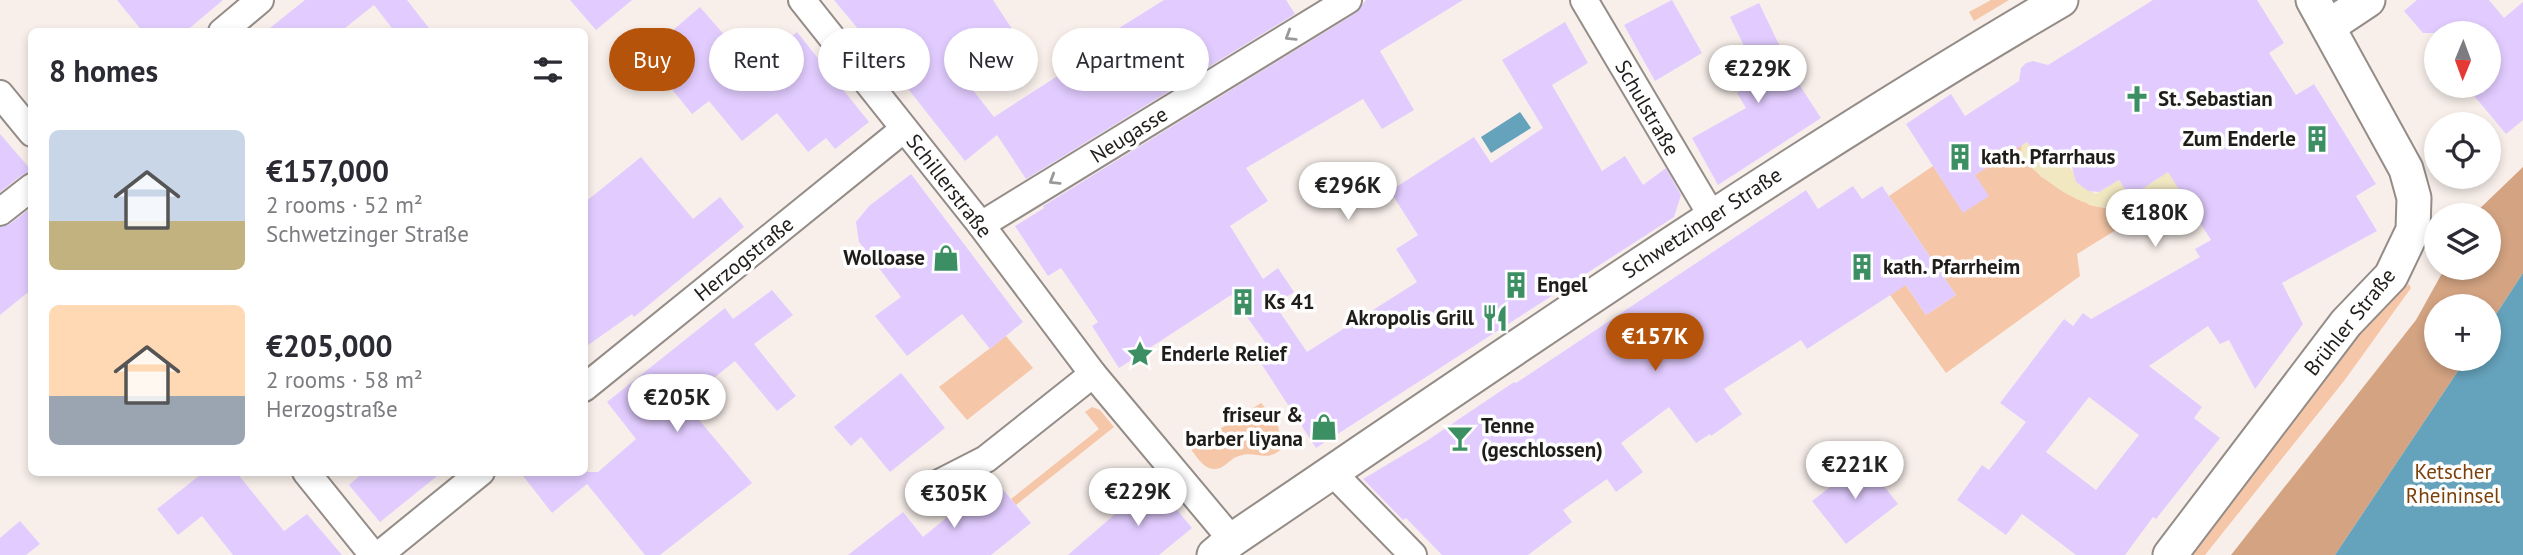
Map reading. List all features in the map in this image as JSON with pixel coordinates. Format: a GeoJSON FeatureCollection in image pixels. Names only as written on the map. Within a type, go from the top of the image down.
{"type":"FeatureCollection","features":[{"type":"Feature","properties":{"kind":"street"},"geometry":{"type":"LineString","coordinates":[[227,28],[260,0]]}},
{"type":"Feature","properties":{"kind":"street","name":"Schillerstraße"},"geometry":{"type":"LineString","coordinates":[[802,0],[981,225],[1223,547]]}},
{"type":"Feature","properties":{"kind":"street","name":"Neugasse"},"geometry":{"type":"LineString","coordinates":[[981,225],[1348,0]]}},
{"type":"Feature","properties":{"kind":"street","name":"Schulstraße"},"geometry":{"type":"LineString","coordinates":[[1584,0],[1712,216]]}},
{"type":"Feature","properties":{"kind":"street","name":"Schwetzinger Straße"},"geometry":{"type":"LineString","coordinates":[[1223,547],[1712,216],[1941,71],[2061,0]]}},
{"type":"Feature","properties":{"kind":"street"},"geometry":{"type":"LineString","coordinates":[[2321,13],[2368,0]]}},
{"type":"Feature","properties":{"kind":"street","name":"Brühler Straße"},"geometry":{"type":"LineString","coordinates":[[2170,555],[2346,323],[2391,276],[2413,230],[2414,198],[2406,169],[2321,13]]}},
{"type":"Feature","properties":{"kind":"street"},"geometry":{"type":"LineString","coordinates":[[0,94],[28,128]]}},
{"type":"Feature","properties":{"kind":"street","name":"Herzogstraße"},"geometry":{"type":"LineString","coordinates":[[588,385],[904,129]]}},
{"type":"Feature","properties":{"kind":"street"},"geometry":{"type":"LineString","coordinates":[[0,212],[28,190]]}},
{"type":"Feature","properties":{"kind":"street"},"geometry":{"type":"LineString","coordinates":[[939,483],[986,459],[1093,374]]}},
{"type":"Feature","properties":{"kind":"street"},"geometry":{"type":"LineString","coordinates":[[1332,471],[1413,555]]}},
{"type":"Feature","properties":{"kind":"street"},"geometry":{"type":"LineString","coordinates":[[309,476],[373,555]]}},
{"type":"Feature","properties":{"kind":"street"},"geometry":{"type":"LineString","coordinates":[[379,555],[476,476]]}},
{"type":"Feature","properties":{"kind":"shaded area"},"geometry":{"type":"Polygon","coordinates":[[[1991,0],[2009,0],[1974,21],[1969,12],[1991,0]]]}},
{"type":"Feature","properties":{"kind":"shaded area"},"geometry":{"type":"Polygon","coordinates":[[[2016,120],[2040,176],[2090,205],[2110,209],[2129,206],[2145,212],[2077,254],[2080,276],[1946,373],[1890,295],[1905,284],[1926,315],[1956,295],[1889,196],[1933,166],[1963,212],[1975,175],[1995,162],[1983,143],[2016,120]]]}},
{"type":"Feature","properties":{"kind":"shaded area"},"geometry":{"type":"Polygon","coordinates":[[[2523,167],[2523,273],[2501,307],[2501,294],[2430,294],[2438,280],[2501,280],[2501,203],[2486,203],[2523,167]]]}},
{"type":"Feature","properties":{"kind":"shaded area"},"geometry":{"type":"Polygon","coordinates":[[[2409,284],[2411,288],[2344,381],[2205,555],[2185,555],[2359,330],[2409,284]]]}},
{"type":"Feature","properties":{"kind":"shaded area"},"geometry":{"type":"Polygon","coordinates":[[[2424,306],[2424,371],[2458,371],[2335,555],[2231,555],[2416,320],[2424,306]]]}},
{"type":"Feature","properties":{"kind":"shaded area"},"geometry":{"type":"Polygon","coordinates":[[[1006,336],[1033,368],[967,420],[939,387],[1006,336]]]}},
{"type":"Feature","properties":{"kind":"shaded area"},"geometry":{"type":"Polygon","coordinates":[[[1261,403],[1277,420],[1282,449],[1265,456],[1239,456],[1218,469],[1203,464],[1190,448],[1261,403]]]}},
{"type":"Feature","properties":{"kind":"shaded area"},"geometry":{"type":"Polygon","coordinates":[[[1092,407],[1100,410],[1114,427],[1016,505],[1011,499],[1099,429],[1085,412],[1092,407]]]}},
{"type":"Feature","properties":{"kind":"sand"},"geometry":{"type":"Polygon","coordinates":[[[2022,131],[2039,158],[2051,165],[2066,162],[2072,171],[2077,168],[2079,185],[2096,194],[2119,180],[2130,196],[2161,177],[2153,164],[2240,154],[2145,212],[2129,206],[2107,208],[2071,196],[2021,158],[2022,131]]]}},
{"type":"Feature","properties":{"kind":"water"},"geometry":{"type":"Polygon","coordinates":[[[1520,112],[1531,128],[1491,153],[1481,137],[1520,112]]]}},
{"type":"Feature","properties":{"kind":"water","name":"Ketscher Rheininsel"},"geometry":{"type":"Polygon","coordinates":[[[2523,273],[2523,555],[2335,555],[2458,371],[2501,371],[2501,307],[2523,273]]]}},
{"type":"Feature","properties":{"kind":"building"},"geometry":{"type":"Polygon","coordinates":[[[117,0],[223,0],[190,28],[140,28],[117,0]]]}},
{"type":"Feature","properties":{"kind":"building"},"geometry":{"type":"Polygon","coordinates":[[[305,0],[407,0],[429,28],[392,28],[374,5],[345,28],[270,28],[305,0]]]}},
{"type":"Feature","properties":{"kind":"building"},"geometry":{"type":"Polygon","coordinates":[[[570,0],[632,0],[596,30],[570,0]]]}},
{"type":"Feature","properties":{"kind":"building"},"geometry":{"type":"Polygon","coordinates":[[[834,0],[993,0],[1011,28],[944,28],[944,91],[974,91],[994,117],[1052,80],[1052,91],[1169,91],[1026,179],[997,135],[965,161],[910,91],[930,91],[930,28],[857,28],[834,0]]]}},
{"type":"Feature","properties":{"kind":"building"},"geometry":{"type":"Polygon","coordinates":[[[1164,0],[1286,0],[1295,14],[1209,67],[1209,28],[1119,28],[1164,0]]]}},
{"type":"Feature","properties":{"kind":"building"},"geometry":{"type":"Polygon","coordinates":[[[1366,0],[1463,0],[1380,51],[1414,110],[1382,129],[1363,99],[1246,168],[1268,201],[1230,226],[1263,279],[1278,268],[1294,292],[1275,305],[1307,352],[1417,282],[1396,249],[1418,235],[1390,191],[1474,137],[1491,163],[1543,128],[1502,60],[1565,22],[1588,63],[1552,85],[1602,171],[1625,156],[1643,185],[1666,168],[1681,195],[1674,217],[1316,448],[1253,351],[1265,342],[1231,295],[1119,368],[1092,326],[1098,322],[1061,268],[1048,276],[1015,226],[1044,208],[1043,206],[1356,13],[1366,0]]]}},
{"type":"Feature","properties":{"kind":"building"},"geometry":{"type":"Polygon","coordinates":[[[1672,0],[1702,53],[1655,81],[1624,25],[1672,0]]]}},
{"type":"Feature","properties":{"kind":"building"},"geometry":{"type":"Polygon","coordinates":[[[2153,0],[2257,0],[2284,43],[2269,53],[2296,95],[2314,84],[2376,184],[2356,196],[2377,231],[2282,283],[2303,324],[2255,389],[2229,340],[2220,344],[2208,326],[2149,366],[2202,407],[2194,418],[2220,438],[2156,519],[2153,517],[2125,555],[2076,555],[2022,514],[2006,535],[1957,500],[1982,465],[1989,470],[2026,422],[2000,403],[2064,319],[2073,326],[2083,313],[2091,319],[2200,257],[2195,249],[2211,240],[2168,172],[2130,197],[2119,180],[2099,192],[2088,191],[2076,182],[2071,163],[2047,165],[2027,142],[1975,175],[1989,196],[1963,213],[1906,124],[1951,94],[1965,116],[2019,81],[2021,68],[2026,63],[2033,61],[2048,65],[2153,0]],[[2089,397],[2046,452],[2096,490],[2139,435],[2089,397]]]}},
{"type":"Feature","properties":{"kind":"building"},"geometry":{"type":"Polygon","coordinates":[[[2417,0],[2489,0],[2504,18],[2523,2],[2523,120],[2506,134],[2501,128],[2501,112],[2488,112],[2476,98],[2501,98],[2501,21],[2424,21],[2423,33],[2404,11],[2417,0]]]}},
{"type":"Feature","properties":{"kind":"building"},"geometry":{"type":"Polygon","coordinates":[[[1759,3],[1795,78],[1821,118],[1718,185],[1692,138],[1746,108],[1737,93],[1760,79],[1730,17],[1759,3]]]}},
{"type":"Feature","properties":{"kind":"building"},"geometry":{"type":"Polygon","coordinates":[[[700,7],[718,28],[709,28],[709,91],[804,91],[804,41],[818,58],[818,91],[844,91],[869,122],[835,149],[826,138],[808,152],[777,113],[742,141],[709,101],[692,114],[673,91],[695,91],[695,28],[676,28],[700,7]]]}},
{"type":"Feature","properties":{"kind":"building"},"geometry":{"type":"Polygon","coordinates":[[[0,134],[28,166],[28,173],[0,192],[0,134]]]}},
{"type":"Feature","properties":{"kind":"building"},"geometry":{"type":"Polygon","coordinates":[[[641,157],[693,219],[720,197],[744,227],[634,317],[632,314],[588,345],[588,200],[641,157]]]}},
{"type":"Feature","properties":{"kind":"building"},"geometry":{"type":"Polygon","coordinates":[[[911,174],[1023,322],[990,349],[962,314],[907,356],[875,316],[901,297],[859,242],[856,222],[869,206],[911,174]]]}},
{"type":"Feature","properties":{"kind":"building"},"geometry":{"type":"Polygon","coordinates":[[[1853,186],[1862,199],[1882,186],[1956,295],[1926,315],[1906,285],[1807,349],[1801,340],[1724,389],[1742,414],[1696,443],[1669,407],[1621,443],[1643,472],[1616,492],[1607,479],[1563,510],[1572,522],[1528,555],[1442,555],[1363,479],[1516,383],[1806,190],[1818,209],[1853,186]]]}},
{"type":"Feature","properties":{"kind":"building"},"geometry":{"type":"Polygon","coordinates":[[[28,210],[28,292],[0,315],[0,227],[10,224],[28,210]]]}},
{"type":"Feature","properties":{"kind":"building"},"geometry":{"type":"Polygon","coordinates":[[[772,290],[793,315],[754,344],[796,396],[777,411],[735,361],[684,402],[752,483],[660,555],[645,555],[587,484],[552,513],[523,476],[588,476],[588,472],[598,472],[636,439],[607,402],[725,308],[733,319],[772,290]]]}},
{"type":"Feature","properties":{"kind":"building"},"geometry":{"type":"Polygon","coordinates":[[[901,373],[945,428],[890,472],[861,437],[851,446],[834,427],[901,373]]]}},
{"type":"Feature","properties":{"kind":"building"},"geometry":{"type":"Polygon","coordinates":[[[1861,457],[1898,504],[1846,544],[1812,501],[1841,479],[1838,474],[1861,457]]]}},
{"type":"Feature","properties":{"kind":"building"},"geometry":{"type":"Polygon","coordinates":[[[199,476],[239,476],[284,531],[307,514],[342,555],[233,555],[202,516],[178,535],[157,509],[199,476]]]}},
{"type":"Feature","properties":{"kind":"building"},"geometry":{"type":"Polygon","coordinates":[[[359,476],[437,476],[380,522],[349,485],[359,476]]]}},
{"type":"Feature","properties":{"kind":"building"},"geometry":{"type":"Polygon","coordinates":[[[994,479],[1031,523],[991,555],[848,555],[903,512],[923,537],[994,479]]]}},
{"type":"Feature","properties":{"kind":"building"},"geometry":{"type":"Polygon","coordinates":[[[1153,481],[1192,528],[1159,555],[1068,555],[1153,481]]]}},
{"type":"Feature","properties":{"kind":"building"},"geometry":{"type":"Polygon","coordinates":[[[20,521],[40,544],[26,555],[0,555],[0,538],[20,521]]]}},
{"type":"Feature","properties":{"kind":"place","name":"St. Sebastian"},"geometry":{"type":"Point","coordinates":[2137,99]}},
{"type":"Feature","properties":{"kind":"place","name":"Zum Enderle"},"geometry":{"type":"Point","coordinates":[2317,139]}},
{"type":"Feature","properties":{"kind":"place","name":"kath. Pfarrhaus"},"geometry":{"type":"Point","coordinates":[1960,157]}},
{"type":"Feature","properties":{"kind":"place","name":"Wolloase"},"geometry":{"type":"Point","coordinates":[946,258]}},
{"type":"Feature","properties":{"kind":"place","name":"kath. Pfarrheim"},"geometry":{"type":"Point","coordinates":[1862,267]}},
{"type":"Feature","properties":{"kind":"place","name":"Engel"},"geometry":{"type":"Point","coordinates":[1516,285]}},
{"type":"Feature","properties":{"kind":"place","name":"Ks 41"},"geometry":{"type":"Point","coordinates":[1243,302]}},
{"type":"Feature","properties":{"kind":"place","name":"Akropolis Grill"},"geometry":{"type":"Point","coordinates":[1495,318]}},
{"type":"Feature","properties":{"kind":"place","name":"Enderle Relief"},"geometry":{"type":"Point","coordinates":[1140,354]}},
{"type":"Feature","properties":{"kind":"place","name":"friseur & barber liyana"},"geometry":{"type":"Point","coordinates":[1324,427]}},
{"type":"Feature","properties":{"kind":"place","name":"Tenne (geschlossen)"},"geometry":{"type":"Point","coordinates":[1460,438]}}]}
